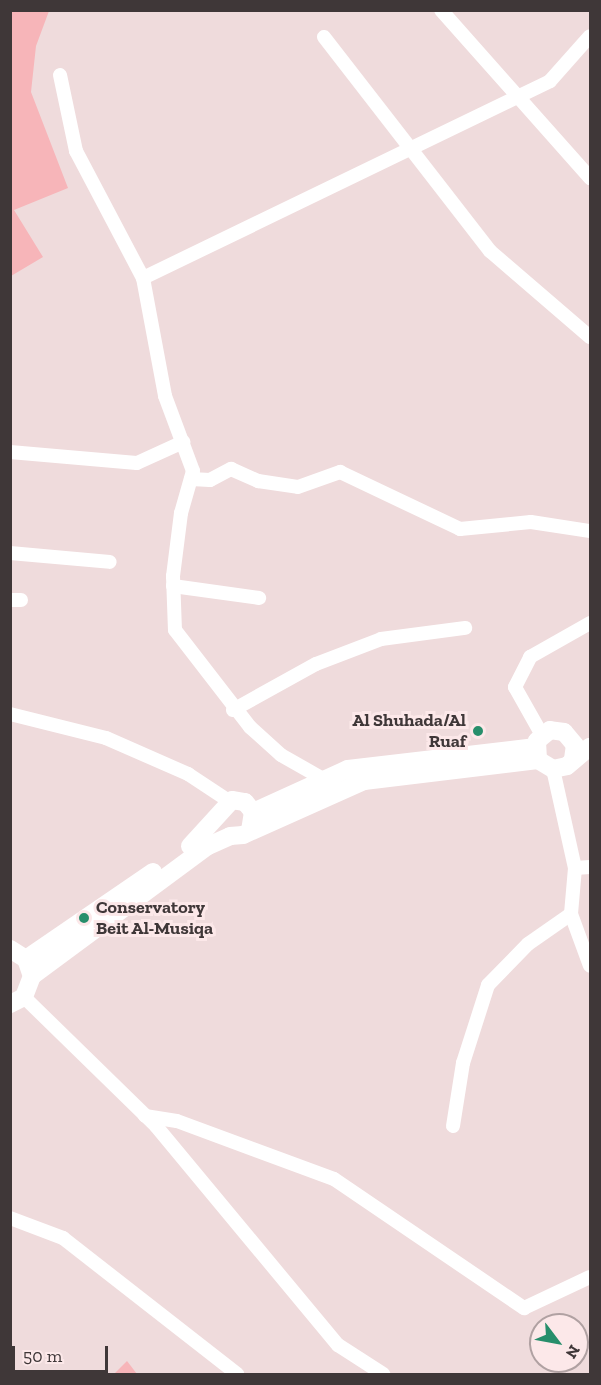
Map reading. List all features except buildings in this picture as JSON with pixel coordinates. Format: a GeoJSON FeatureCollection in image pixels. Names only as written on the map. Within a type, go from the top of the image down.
{"type":"FeatureCollection","features":[{"type":"Feature","properties":{"kind":"street"},"geometry":{"type":"LineString","coordinates":[[441,10],[591,178]]}},
{"type":"Feature","properties":{"kind":"street"},"geometry":{"type":"LineString","coordinates":[[143,278],[410,151],[550,81],[591,36]]}},
{"type":"Feature","properties":{"kind":"street"},"geometry":{"type":"LineString","coordinates":[[324,37],[410,151],[490,250],[591,337]]}},
{"type":"Feature","properties":{"kind":"street"},"geometry":{"type":"LineString","coordinates":[[60,75],[76,151],[143,278],[165,396],[193,471],[181,513],[173,586],[175,630],[233,710],[281,755],[323,779]]}},
{"type":"Feature","properties":{"kind":"street"},"geometry":{"type":"LineString","coordinates":[[10,452],[137,463],[183,442]]}},
{"type":"Feature","properties":{"kind":"street"},"geometry":{"type":"LineString","coordinates":[[191,479],[210,480],[231,469],[258,481],[298,486],[340,472],[460,529],[531,522],[591,531]]}},
{"type":"Feature","properties":{"kind":"street"},"geometry":{"type":"LineString","coordinates":[[10,553],[110,562]]}},
{"type":"Feature","properties":{"kind":"street"},"geometry":{"type":"LineString","coordinates":[[173,586],[259,598]]}},
{"type":"Feature","properties":{"kind":"street"},"geometry":{"type":"LineString","coordinates":[[591,623],[530,657],[515,687],[542,753],[575,868],[572,914],[591,966]]}},
{"type":"Feature","properties":{"kind":"street"},"geometry":{"type":"LineString","coordinates":[[233,710],[316,664],[381,639],[465,628]]}},
{"type":"Feature","properties":{"kind":"street"},"geometry":{"type":"LineString","coordinates":[[10,714],[106,738],[188,774],[229,801],[245,802],[253,812],[250,830]]}},
{"type":"Feature","properties":{"kind":"street"},"geometry":{"type":"LineString","coordinates":[[542,753],[557,730],[582,745]]}},
{"type":"Feature","properties":{"kind":"street"},"geometry":{"type":"LineString","coordinates":[[23,962],[208,846],[364,781],[582,745]]}},
{"type":"Feature","properties":{"kind":"street"},"geometry":{"type":"LineString","coordinates":[[253,812],[323,779],[360,767],[542,753]]}},
{"type":"Feature","properties":{"kind":"street"},"geometry":{"type":"LineString","coordinates":[[229,801],[218,820],[204,837],[23,962],[17,1001],[146,1116],[338,1345],[383,1374]]}},
{"type":"Feature","properties":{"kind":"street"},"geometry":{"type":"LineString","coordinates":[[218,820],[230,836]]}},
{"type":"Feature","properties":{"kind":"street"},"geometry":{"type":"LineString","coordinates":[[575,868],[591,867]]}},
{"type":"Feature","properties":{"kind":"street"},"geometry":{"type":"LineString","coordinates":[[453,1126],[463,1063],[488,986],[528,944],[572,914]]}},
{"type":"Feature","properties":{"kind":"street"},"geometry":{"type":"LineString","coordinates":[[146,1116],[177,1121],[334,1179],[524,1308],[591,1276]]}},
{"type":"Feature","properties":{"kind":"street"},"geometry":{"type":"LineString","coordinates":[[10,1218],[63,1238],[237,1374]]}},
{"type":"Feature","properties":{"kind":"shaded area"},"geometry":{"type":"Polygon","coordinates":[[[10,11],[49,11],[36,46],[31,92],[68,188],[14,210],[43,257],[11,276],[10,11]]]}},
{"type":"Feature","properties":{"kind":"shaded area"},"geometry":{"type":"Polygon","coordinates":[[[127,1361],[137,1374],[114,1374],[127,1361]]]}},
{"type":"Feature","properties":{"kind":"place","name":"Al Shuhada/Al Ruaf"},"geometry":{"type":"Point","coordinates":[478,731]}},
{"type":"Feature","properties":{"kind":"place","name":"Conservatory Beit Al-Musiqa"},"geometry":{"type":"Point","coordinates":[84,918]}}]}
